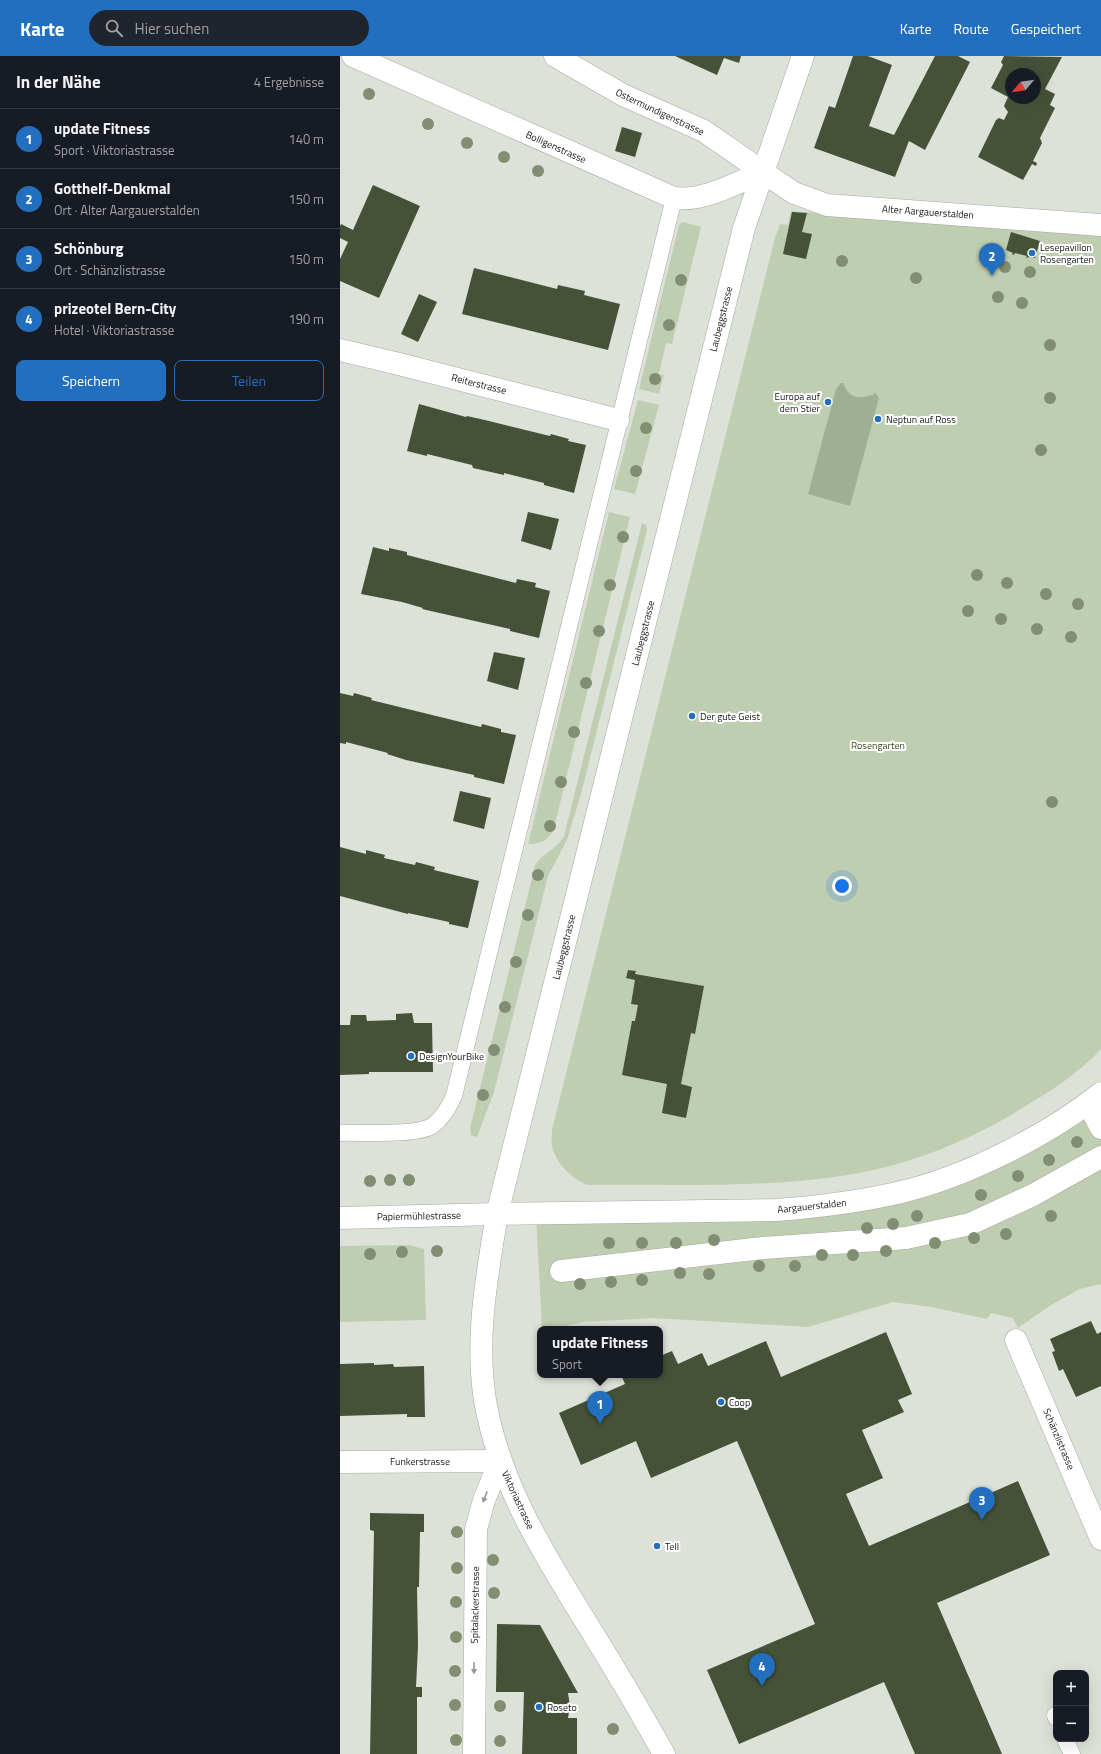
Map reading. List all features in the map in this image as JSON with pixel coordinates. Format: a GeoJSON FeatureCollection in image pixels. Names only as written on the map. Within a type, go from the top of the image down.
{"type":"FeatureCollection","features":[{"type":"Feature","properties":{"kind":"main road","name":"Bolligenstrasse"},"geometry":{"type":"LineString","coordinates":[[353,56],[674,198],[690,198],[708,194],[763,172]]}},
{"type":"Feature","properties":{"kind":"main road","name":"Ostermundigenstrasse"},"geometry":{"type":"LineString","coordinates":[[555,56],[623,95],[704,131],[763,172]]}},
{"type":"Feature","properties":{"kind":"main road","name":"Laubeggstrasse"},"geometry":{"type":"LineString","coordinates":[[497,1214],[744,228],[803,56]]}},
{"type":"Feature","properties":{"kind":"main road","name":"Alter Aargauerstalden"},"geometry":{"type":"LineString","coordinates":[[763,172],[794,193],[827,205],[1101,225]]}},
{"type":"Feature","properties":{"kind":"main road","name":"Reiterstrasse"},"geometry":{"type":"LineString","coordinates":[[340,350],[618,420]]}},
{"type":"Feature","properties":{"kind":"main road","name":"Aargauerstalden"},"geometry":{"type":"LineString","coordinates":[[497,1214],[776,1210],[858,1201],[898,1193],[938,1181],[968,1169],[1034,1138],[1094,1098]]}},
{"type":"Feature","properties":{"kind":"main road"},"geometry":{"type":"LineString","coordinates":[[1094,1098],[1101,1128]]}},
{"type":"Feature","properties":{"kind":"main road"},"geometry":{"type":"LineString","coordinates":[[561,1272],[763,1248],[906,1238],[970,1224],[1033,1195],[1101,1157]]}},
{"type":"Feature","properties":{"kind":"main road","name":"Papiermühlestrasse"},"geometry":{"type":"LineString","coordinates":[[340,1218],[497,1214]]}},
{"type":"Feature","properties":{"kind":"main road","name":"Viktoriastrasse"},"geometry":{"type":"LineString","coordinates":[[497,1214],[487,1276],[482,1332],[482,1365],[485,1400],[500,1461],[523,1515],[664,1754]]}},
{"type":"Feature","properties":{"kind":"main road","name":"Schänzlistrasse"},"geometry":{"type":"LineString","coordinates":[[1016,1340],[1101,1539]]}},
{"type":"Feature","properties":{"kind":"main road","name":"Funkerstrasse"},"geometry":{"type":"LineString","coordinates":[[340,1462],[500,1461]]}},
{"type":"Feature","properties":{"kind":"main road","name":"Spitalackerstrasse"},"geometry":{"type":"LineString","coordinates":[[474,1754],[476,1529],[484,1500],[500,1461]]}},
{"type":"Feature","properties":{"kind":"lane"},"geometry":{"type":"LineString","coordinates":[[340,1133],[411,1131],[426,1129],[437,1122],[443,1115],[454,1096],[618,420],[674,198]]}},
{"type":"Feature","properties":{"kind":"lane"},"geometry":{"type":"LineString","coordinates":[[1067,1742],[1072,1754]]}},
{"type":"Feature","properties":{"kind":"green space","name":"Rosengarten"},"geometry":{"type":"Polygon","coordinates":[[[791,211],[1101,234],[1101,1049],[1084,1066],[1065,1081],[985,1129],[945,1148],[881,1168],[826,1178],[758,1184],[588,1185],[571,1175],[557,1159],[552,1146],[552,1130],[775,238],[780,224],[788,225],[791,211]]]}},
{"type":"Feature","properties":{"kind":"green space"},"geometry":{"type":"Polygon","coordinates":[[[683,222],[701,227],[672,344],[666,343],[659,374],[664,375],[659,394],[639,389],[679,225],[683,222]]]}},
{"type":"Feature","properties":{"kind":"green space"},"geometry":{"type":"Polygon","coordinates":[[[638,400],[659,405],[635,494],[614,489],[638,400]]]}},
{"type":"Feature","properties":{"kind":"green space"},"geometry":{"type":"Polygon","coordinates":[[[609,512],[630,517],[554,828],[550,835],[544,840],[537,843],[528,844],[609,512]]]}},
{"type":"Feature","properties":{"kind":"green space"},"geometry":{"type":"Polygon","coordinates":[[[642,523],[646,525],[647,530],[581,794],[567,840],[548,876],[494,1092],[477,1137],[471,1135],[470,1128],[535,866],[537,862],[557,845],[564,836],[642,523]]]}},
{"type":"Feature","properties":{"kind":"green space"},"geometry":{"type":"Polygon","coordinates":[[[1101,1096],[1101,1284],[1080,1289],[1051,1305],[1018,1328],[1013,1318],[991,1313],[987,1319],[931,1307],[893,1302],[808,1327],[654,1318],[583,1322],[566,1326],[542,1326],[536,1216],[899,1195],[1101,1096]]]}},
{"type":"Feature","properties":{"kind":"green space"},"geometry":{"type":"Polygon","coordinates":[[[409,1245],[424,1249],[426,1320],[340,1322],[340,1246],[409,1245]]]}},
{"type":"Feature","properties":{"kind":"shaded area"},"geometry":{"type":"Polygon","coordinates":[[[841,383],[844,383],[851,395],[860,397],[873,395],[875,392],[879,398],[850,506],[808,494],[836,389],[841,383]]]}},
{"type":"Feature","properties":{"kind":"building"},"geometry":{"type":"Polygon","coordinates":[[[675,56],[741,56],[739,63],[724,58],[717,75],[675,56]]]}},
{"type":"Feature","properties":{"kind":"building"},"geometry":{"type":"Polygon","coordinates":[[[853,56],[868,56],[892,65],[869,126],[894,135],[935,56],[958,56],[970,62],[925,150],[909,141],[895,177],[814,148],[829,106],[835,108],[853,56]]]}},
{"type":"Feature","properties":{"kind":"building"},"geometry":{"type":"Polygon","coordinates":[[[1004,56],[1062,57],[1045,89],[1055,94],[1050,105],[1055,108],[1040,138],[1042,143],[1033,161],[1037,163],[1036,166],[1032,164],[1023,180],[978,157],[996,120],[999,118],[1004,120],[1008,112],[1004,106],[1005,104],[1041,104],[1041,68],[1005,68],[1005,95],[991,88],[1003,65],[1001,62],[1004,56]]]}},
{"type":"Feature","properties":{"kind":"building"},"geometry":{"type":"Polygon","coordinates":[[[622,127],[642,133],[635,157],[615,151],[622,127]]]}},
{"type":"Feature","properties":{"kind":"building"},"geometry":{"type":"Polygon","coordinates":[[[373,185],[420,206],[379,298],[340,281],[340,259],[348,242],[340,238],[340,226],[341,224],[353,230],[373,185]]]}},
{"type":"Feature","properties":{"kind":"building"},"geometry":{"type":"Polygon","coordinates":[[[792,212],[807,213],[802,232],[812,234],[806,259],[783,254],[792,212]]]}},
{"type":"Feature","properties":{"kind":"building"},"geometry":{"type":"Polygon","coordinates":[[[1011,232],[1040,241],[1035,258],[1026,258],[1027,256],[1015,253],[1014,255],[1006,250],[1011,232]]]}},
{"type":"Feature","properties":{"kind":"building"},"geometry":{"type":"Polygon","coordinates":[[[474,268],[557,289],[558,285],[585,291],[584,295],[620,304],[608,350],[462,314],[474,268]]]}},
{"type":"Feature","properties":{"kind":"building"},"geometry":{"type":"Polygon","coordinates":[[[419,294],[437,302],[418,342],[401,334],[419,294]]]}},
{"type":"Feature","properties":{"kind":"building"},"geometry":{"type":"Polygon","coordinates":[[[419,404],[466,417],[485,420],[550,436],[551,434],[569,439],[568,441],[586,445],[574,493],[544,485],[544,483],[504,473],[504,475],[473,468],[472,465],[427,454],[427,456],[407,451],[419,404]]]}},
{"type":"Feature","properties":{"kind":"building"},"geometry":{"type":"Polygon","coordinates":[[[528,512],[559,519],[551,550],[521,541],[528,512]]]}},
{"type":"Feature","properties":{"kind":"building"},"geometry":{"type":"Polygon","coordinates":[[[373,547],[389,551],[389,548],[407,552],[407,555],[516,583],[517,579],[536,583],[535,587],[550,591],[539,638],[510,631],[510,629],[422,609],[423,608],[402,602],[361,594],[373,547]]]}},
{"type":"Feature","properties":{"kind":"building"},"geometry":{"type":"Polygon","coordinates":[[[494,652],[525,658],[518,690],[487,681],[494,652]]]}},
{"type":"Feature","properties":{"kind":"building"},"geometry":{"type":"Polygon","coordinates":[[[340,693],[353,696],[354,693],[372,698],[371,700],[481,727],[482,724],[501,729],[501,732],[516,735],[504,784],[474,777],[474,775],[406,760],[387,754],[388,753],[346,742],[346,744],[340,743],[340,693]]]}},
{"type":"Feature","properties":{"kind":"building"},"geometry":{"type":"Polygon","coordinates":[[[460,791],[491,798],[484,829],[453,821],[460,791]]]}},
{"type":"Feature","properties":{"kind":"building"},"geometry":{"type":"Polygon","coordinates":[[[340,847],[366,854],[366,850],[385,855],[384,858],[415,865],[416,862],[435,867],[434,870],[479,881],[468,928],[449,924],[449,922],[408,914],[340,896],[340,847]]]}},
{"type":"Feature","properties":{"kind":"building"},"geometry":{"type":"Polygon","coordinates":[[[628,970],[636,971],[635,974],[704,986],[695,1034],[691,1033],[681,1084],[692,1087],[686,1118],[662,1113],[667,1084],[622,1075],[632,1021],[635,1021],[638,1005],[631,1004],[635,980],[626,978],[628,970]]]}},
{"type":"Feature","properties":{"kind":"building"},"geometry":{"type":"Polygon","coordinates":[[[412,1013],[414,1023],[432,1023],[433,1072],[369,1072],[369,1074],[340,1075],[340,1025],[350,1025],[351,1015],[366,1015],[367,1021],[396,1020],[396,1014],[412,1013]]]}},
{"type":"Feature","properties":{"kind":"building"},"geometry":{"type":"Polygon","coordinates":[[[1091,1321],[1097,1334],[1101,1332],[1101,1386],[1076,1397],[1063,1369],[1059,1371],[1052,1352],[1055,1351],[1050,1339],[1091,1321]]]}},
{"type":"Feature","properties":{"kind":"building"},"geometry":{"type":"Polygon","coordinates":[[[886,1332],[912,1394],[898,1400],[904,1412],[862,1430],[883,1478],[846,1494],[869,1546],[1018,1481],[1050,1555],[937,1603],[1002,1754],[915,1754],[884,1682],[739,1744],[707,1670],[815,1624],[737,1441],[651,1478],[636,1441],[581,1465],[559,1413],[625,1384],[622,1378],[663,1378],[663,1355],[672,1351],[678,1364],[702,1353],[708,1366],[766,1341],[781,1377],[886,1332]]]}},
{"type":"Feature","properties":{"kind":"building"},"geometry":{"type":"Polygon","coordinates":[[[374,1363],[374,1365],[393,1364],[394,1367],[424,1366],[425,1417],[407,1417],[407,1414],[340,1416],[340,1364],[374,1363]]]}},
{"type":"Feature","properties":{"kind":"building"},"geometry":{"type":"Polygon","coordinates":[[[370,1513],[424,1514],[424,1532],[420,1532],[419,1587],[417,1587],[418,1646],[416,1687],[422,1687],[422,1697],[417,1697],[417,1754],[370,1754],[374,1531],[370,1530],[370,1513]]]}},
{"type":"Feature","properties":{"kind":"building"},"geometry":{"type":"Polygon","coordinates":[[[497,1624],[540,1625],[578,1693],[568,1693],[570,1706],[568,1718],[577,1718],[577,1754],[522,1754],[524,1692],[496,1692],[497,1624]]]}},
{"type":"Feature","properties":{"kind":"place","name":"Lesepavillon Rosengarten"},"geometry":{"type":"Point","coordinates":[1032,253]}},
{"type":"Feature","properties":{"kind":"place","name":"Gotthelf-Denkmal"},"geometry":{"type":"Point","coordinates":[992,276]}},
{"type":"Feature","properties":{"kind":"place","name":"Europa auf dem Stier"},"geometry":{"type":"Point","coordinates":[828,402]}},
{"type":"Feature","properties":{"kind":"place","name":"Neptun auf Ross"},"geometry":{"type":"Point","coordinates":[878,419]}},
{"type":"Feature","properties":{"kind":"place","name":"Der gute Geist"},"geometry":{"type":"Point","coordinates":[692,716]}},
{"type":"Feature","properties":{"kind":"place","name":"DesignYourBike"},"geometry":{"type":"Point","coordinates":[411,1056]}},
{"type":"Feature","properties":{"kind":"place","name":"Coop"},"geometry":{"type":"Point","coordinates":[721,1402]}},
{"type":"Feature","properties":{"kind":"place","name":"update Fitness"},"geometry":{"type":"Point","coordinates":[600,1424]}},
{"type":"Feature","properties":{"kind":"place","name":"Schönburg"},"geometry":{"type":"Point","coordinates":[982,1520]}},
{"type":"Feature","properties":{"kind":"place","name":"Tell"},"geometry":{"type":"Point","coordinates":[657,1546]}},
{"type":"Feature","properties":{"kind":"place","name":"prizeotel Bern-City"},"geometry":{"type":"Point","coordinates":[762,1686]}},
{"type":"Feature","properties":{"kind":"place","name":"Roseto"},"geometry":{"type":"Point","coordinates":[539,1707]}}]}
